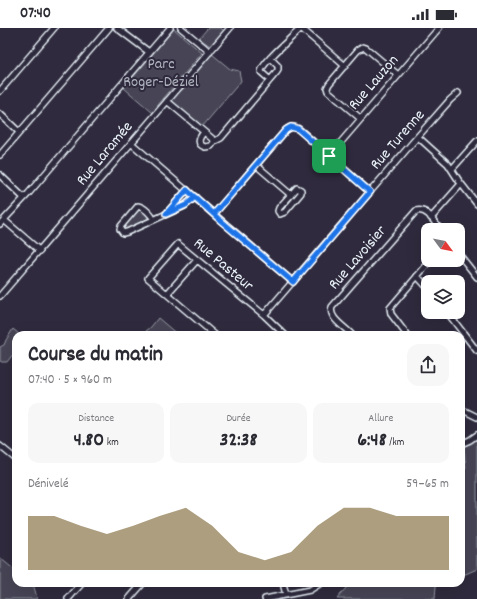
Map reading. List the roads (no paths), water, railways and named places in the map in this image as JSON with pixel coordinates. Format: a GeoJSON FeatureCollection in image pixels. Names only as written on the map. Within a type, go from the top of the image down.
{"type":"FeatureCollection","features":[{"type":"Feature","properties":{"kind":"street"},"geometry":{"type":"LineString","coordinates":[[0,91],[54,28]]}},
{"type":"Feature","properties":{"kind":"street"},"geometry":{"type":"LineString","coordinates":[[0,155],[109,28]]}},
{"type":"Feature","properties":{"kind":"street"},"geometry":{"type":"LineString","coordinates":[[117,28],[149,52]]}},
{"type":"Feature","properties":{"kind":"street"},"geometry":{"type":"LineString","coordinates":[[40,251],[2,222],[170,28]]}},
{"type":"Feature","properties":{"kind":"street"},"geometry":{"type":"LineString","coordinates":[[181,28],[210,52]]}},
{"type":"Feature","properties":{"kind":"street","name":"Rue Laramée"},"geometry":{"type":"LineString","coordinates":[[0,296],[230,28]]}},
{"type":"Feature","properties":{"kind":"street"},"geometry":{"type":"LineString","coordinates":[[270,80],[261,71],[270,58],[301,28],[344,66]]}},
{"type":"Feature","properties":{"kind":"street","name":"Rue Lauzon"},"geometry":{"type":"LineString","coordinates":[[329,156],[439,28]]}},
{"type":"Feature","properties":{"kind":"street"},"geometry":{"type":"LineString","coordinates":[[361,119],[327,88],[344,66],[360,48],[364,47],[398,75]]}},
{"type":"Feature","properties":{"kind":"street"},"geometry":{"type":"LineString","coordinates":[[204,132],[199,138],[203,147],[210,147],[215,141],[221,138],[276,74],[279,68],[270,58]]}},
{"type":"Feature","properties":{"kind":"street","name":"Rue Turenne"},"geometry":{"type":"LineString","coordinates":[[264,315],[450,100],[458,93]]}},
{"type":"Feature","properties":{"kind":"street"},"geometry":{"type":"LineString","coordinates":[[167,101],[215,141]]}},
{"type":"Feature","properties":{"kind":"street"},"geometry":{"type":"LineString","coordinates":[[0,114],[19,132]]}},
{"type":"Feature","properties":{"kind":"street"},"geometry":{"type":"LineString","coordinates":[[214,214],[286,130],[292,127],[298,129],[370,192]]}},
{"type":"Feature","properties":{"kind":"street"},"geometry":{"type":"LineString","coordinates":[[418,137],[448,164],[461,184],[477,204]]}},
{"type":"Feature","properties":{"kind":"street"},"geometry":{"type":"LineString","coordinates":[[452,169],[477,141]]}},
{"type":"Feature","properties":{"kind":"street"},"geometry":{"type":"LineString","coordinates":[[131,143],[293,282]]}},
{"type":"Feature","properties":{"kind":"street"},"geometry":{"type":"LineString","coordinates":[[256,165],[291,195]]}},
{"type":"Feature","properties":{"kind":"street"},"geometry":{"type":"LineString","coordinates":[[0,174],[24,198]]}},
{"type":"Feature","properties":{"kind":"street"},"geometry":{"type":"LineString","coordinates":[[435,223],[431,218],[461,184]]}},
{"type":"Feature","properties":{"kind":"street"},"geometry":{"type":"LineString","coordinates":[[297,188],[301,191],[285,212],[280,214],[278,212],[279,208],[291,195],[297,188]]}},
{"type":"Feature","properties":{"kind":"street"},"geometry":{"type":"LineString","coordinates":[[166,214],[187,190]]}},
{"type":"Feature","properties":{"kind":"street"},"geometry":{"type":"LineString","coordinates":[[154,220],[146,211],[138,206],[120,229],[121,232],[125,233],[154,220],[186,205],[195,197]]}},
{"type":"Feature","properties":{"kind":"street","name":"Rue Lavoisier"},"geometry":{"type":"LineString","coordinates":[[348,331],[332,316],[332,307],[415,212],[424,211],[431,218]]}},
{"type":"Feature","properties":{"kind":"street","name":"Rue Pasteur"},"geometry":{"type":"LineString","coordinates":[[167,294],[148,278],[178,244],[264,315],[281,331]]}},
{"type":"Feature","properties":{"kind":"street"},"geometry":{"type":"LineString","coordinates":[[197,260],[167,294],[210,331]]}},
{"type":"Feature","properties":{"kind":"street"},"geometry":{"type":"LineString","coordinates":[[465,262],[477,277]]}},
{"type":"Feature","properties":{"kind":"street"},"geometry":{"type":"LineString","coordinates":[[404,331],[389,310],[425,267]]}},
{"type":"Feature","properties":{"kind":"street"},"geometry":{"type":"LineString","coordinates":[[417,276],[421,280]]}},
{"type":"Feature","properties":{"kind":"street"},"geometry":{"type":"LineString","coordinates":[[452,319],[461,331]]}},
{"type":"Feature","properties":{"kind":"street"},"geometry":{"type":"LineString","coordinates":[[465,336],[477,351]]}},
{"type":"Feature","properties":{"kind":"street"},"geometry":{"type":"LineString","coordinates":[[465,411],[477,417]]}},
{"type":"Feature","properties":{"kind":"street"},"geometry":{"type":"LineString","coordinates":[[465,442],[477,435]]}},
{"type":"Feature","properties":{"kind":"street"},"geometry":{"type":"LineString","coordinates":[[0,446],[12,456]]}},
{"type":"Feature","properties":{"kind":"street"},"geometry":{"type":"LineString","coordinates":[[68,599],[78,587]]}},
{"type":"Feature","properties":{"kind":"street"},"geometry":{"type":"LineString","coordinates":[[129,599],[140,587]]}},
{"type":"Feature","properties":{"kind":"street"},"geometry":{"type":"LineString","coordinates":[[284,587],[286,595]]}},
{"type":"Feature","properties":{"kind":"street"},"geometry":{"type":"LineString","coordinates":[[265,599],[312,589],[315,587]]}},
{"type":"Feature","properties":{"kind":"park label","name":"Parc Roger-Déziel"},"geometry":{"type":"Point","coordinates":[161,73]}}]}
